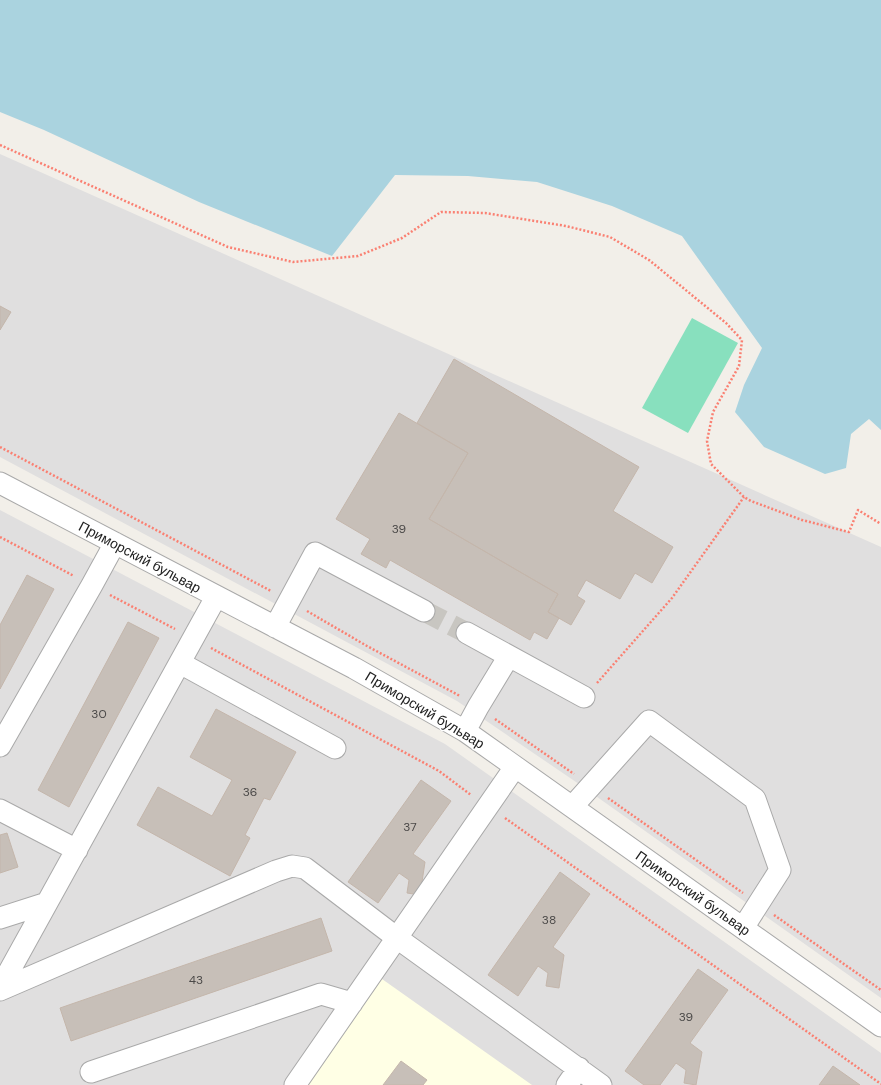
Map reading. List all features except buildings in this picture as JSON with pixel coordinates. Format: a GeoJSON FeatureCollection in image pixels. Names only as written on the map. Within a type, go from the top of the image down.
{"type":"FeatureCollection","features":[{"type":"Feature","properties":{"kind":"street","name":"Приморский бульвар"},"geometry":{"type":"LineString","coordinates":[[0,483],[354,668],[465,731],[881,1026]]}},
{"type":"Feature","properties":{"kind":"street"},"geometry":{"type":"LineString","coordinates":[[0,746],[115,543]]}},
{"type":"Feature","properties":{"kind":"street"},"geometry":{"type":"LineString","coordinates":[[275,627],[315,553],[424,610]]}},
{"type":"Feature","properties":{"kind":"street"},"geometry":{"type":"LineString","coordinates":[[0,989],[216,597]]}},
{"type":"Feature","properties":{"kind":"street"},"geometry":{"type":"LineString","coordinates":[[467,633],[584,697]]}},
{"type":"Feature","properties":{"kind":"street"},"geometry":{"type":"LineString","coordinates":[[465,731],[509,656]]}},
{"type":"Feature","properties":{"kind":"street"},"geometry":{"type":"LineString","coordinates":[[180,663],[335,748]]}},
{"type":"Feature","properties":{"kind":"street"},"geometry":{"type":"LineString","coordinates":[[572,807],[649,721],[754,798],[780,870],[743,928]]}},
{"type":"Feature","properties":{"kind":"street"},"geometry":{"type":"LineString","coordinates":[[295,1085],[515,767]]}},
{"type":"Feature","properties":{"kind":"street"},"geometry":{"type":"LineString","coordinates":[[0,810],[77,850]]}},
{"type":"Feature","properties":{"kind":"street"},"geometry":{"type":"LineString","coordinates":[[0,989],[292,866],[304,868],[397,938],[573,1077],[601,1085]]}},
{"type":"Feature","properties":{"kind":"street"},"geometry":{"type":"LineString","coordinates":[[0,918],[47,903]]}},
{"type":"Feature","properties":{"kind":"street"},"geometry":{"type":"LineString","coordinates":[[0,956],[22,947]]}},
{"type":"Feature","properties":{"kind":"street"},"geometry":{"type":"LineString","coordinates":[[92,1072],[321,994],[352,1003]]}},
{"type":"Feature","properties":{"kind":"path"},"geometry":{"type":"LineString","coordinates":[[0,145],[228,247],[293,262],[358,256],[402,238],[442,212],[485,213],[566,226],[610,237],[649,260],[726,323],[742,340],[739,366],[713,412],[707,442],[711,464],[744,497],[802,520],[848,532],[858,510],[881,524]]}},
{"type":"Feature","properties":{"kind":"path"},"geometry":{"type":"LineString","coordinates":[[584,697],[672,598],[744,497]]}},
{"type":"Feature","properties":{"kind":"path"},"geometry":{"type":"LineString","coordinates":[[0,537],[246,666],[439,771],[881,1084]]}},
{"type":"Feature","properties":{"kind":"shaded area"},"geometry":{"type":"Polygon","coordinates":[[[0,154],[881,547],[881,998],[576,782],[457,701],[0,457],[0,154]]]}},
{"type":"Feature","properties":{"kind":"shaded area"},"geometry":{"type":"Polygon","coordinates":[[[0,510],[445,744],[881,1053],[881,1085],[0,1085],[0,510]]]}},
{"type":"Feature","properties":{"kind":"shaded area"},"geometry":{"type":"Polygon","coordinates":[[[382,979],[532,1085],[308,1085],[382,979]]]}},
{"type":"Feature","properties":{"kind":"green space"},"geometry":{"type":"Polygon","coordinates":[[[692,318],[738,343],[688,433],[642,408],[692,318]]]}},
{"type":"Feature","properties":{"kind":"water"},"geometry":{"type":"Polygon","coordinates":[[[0,0],[881,0],[881,430],[869,419],[851,434],[846,468],[825,474],[764,447],[735,412],[744,385],[762,348],[682,236],[612,206],[537,182],[468,176],[395,175],[332,256],[199,202],[44,130],[0,112],[0,0]]]}},
{"type":"Feature","properties":{"kind":"tunnel"},"geometry":{"type":"LineString","coordinates":[[424,611],[467,633]]}}]}
